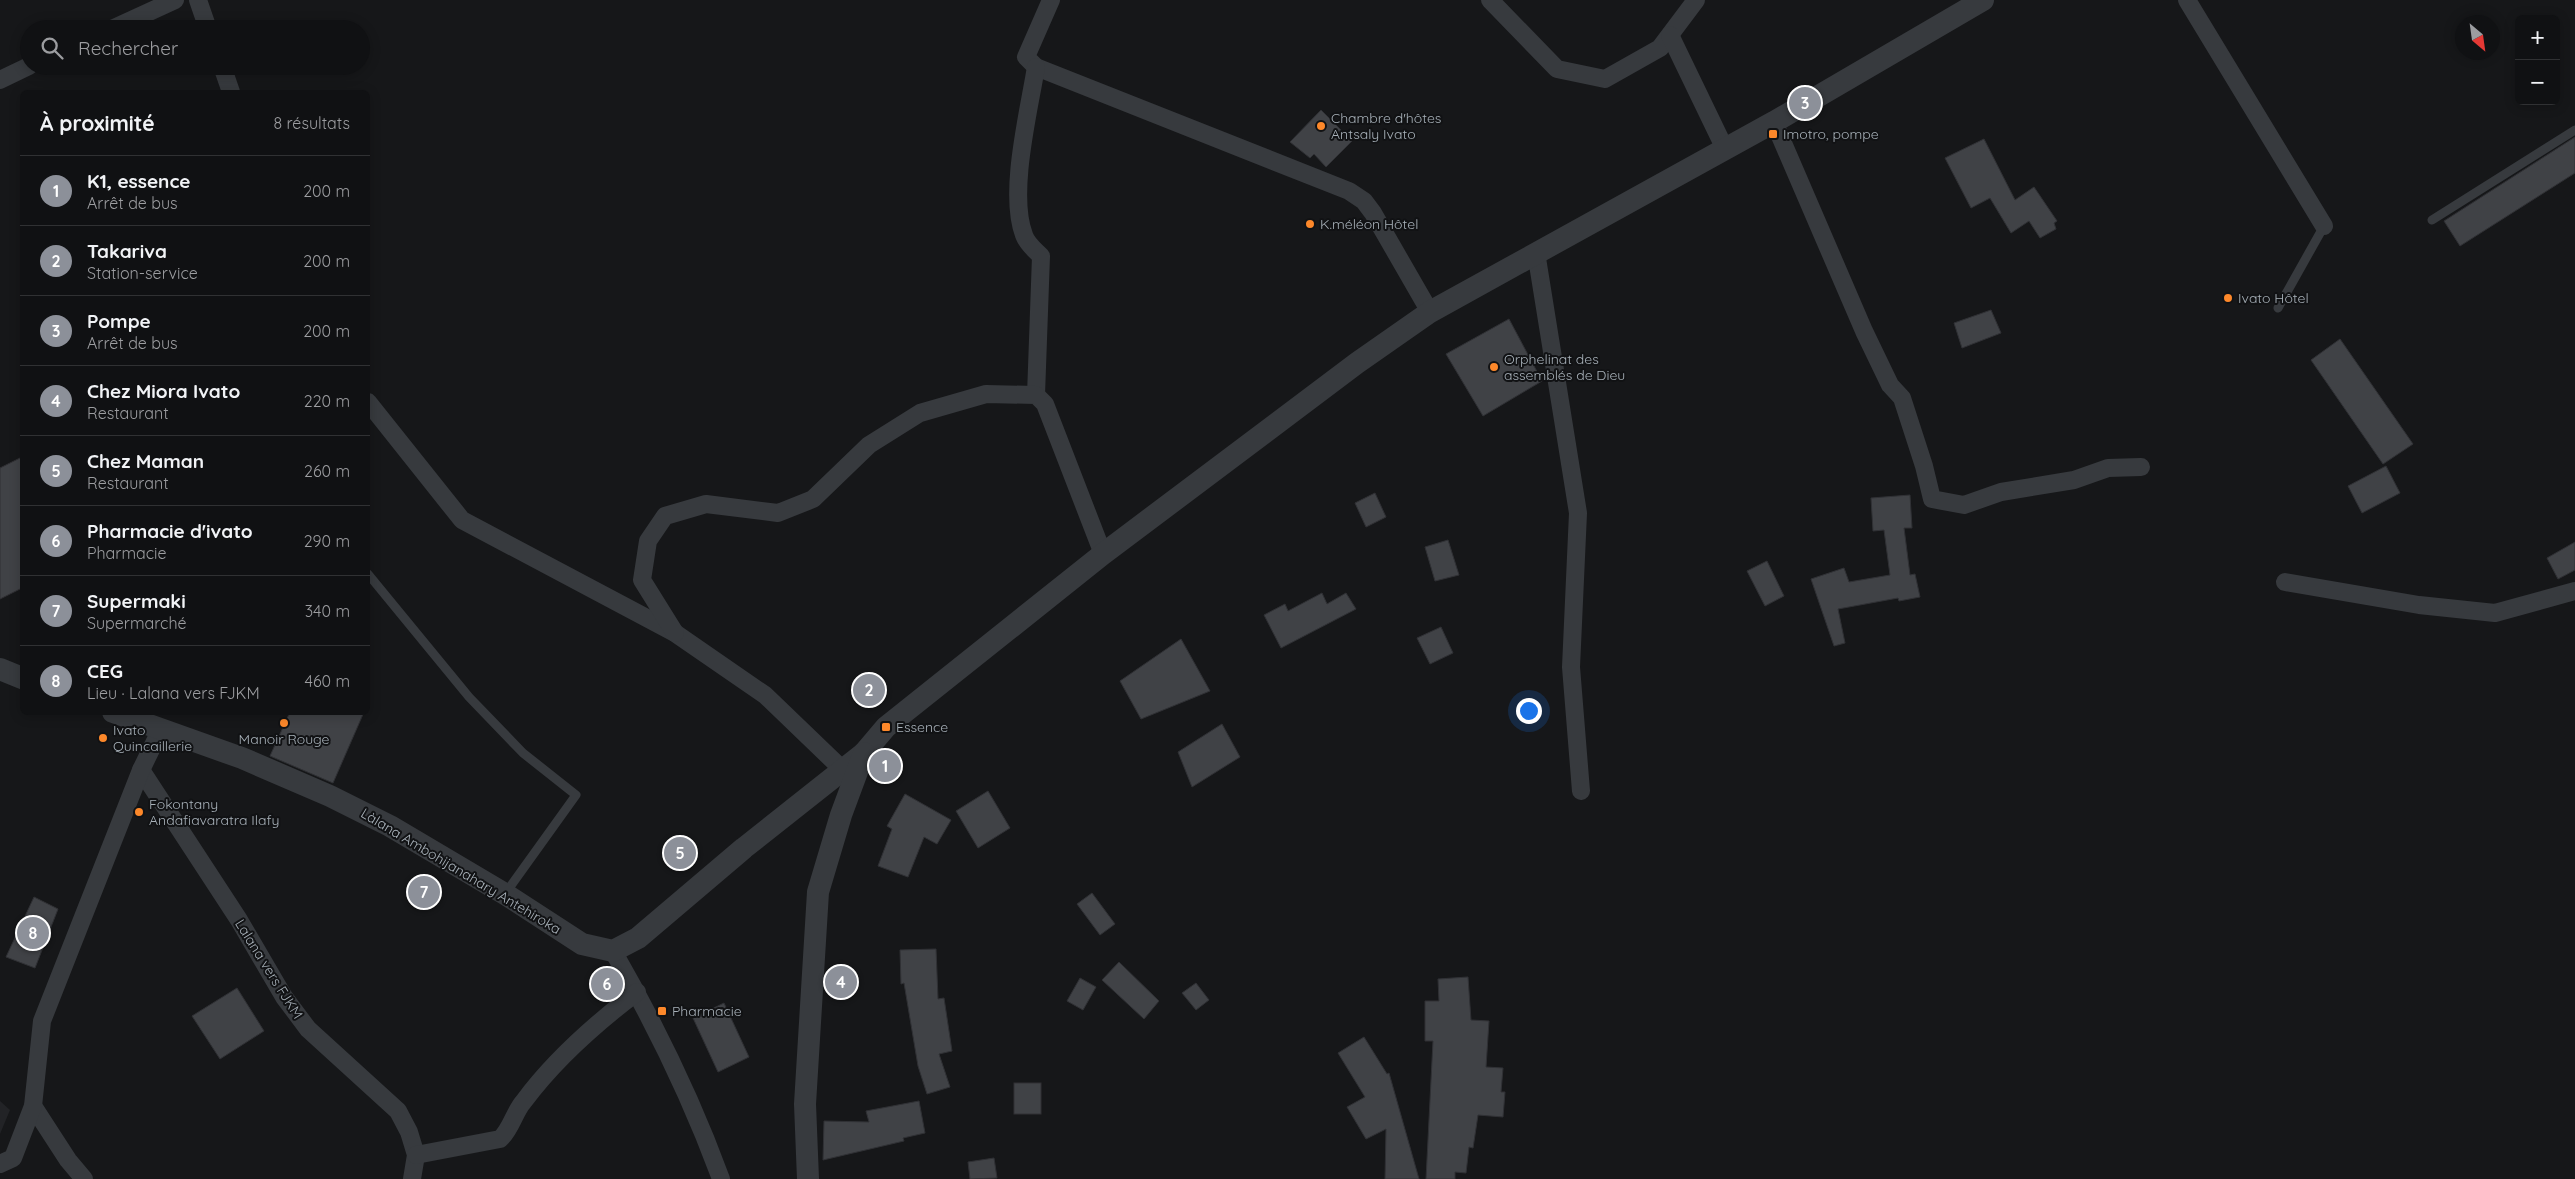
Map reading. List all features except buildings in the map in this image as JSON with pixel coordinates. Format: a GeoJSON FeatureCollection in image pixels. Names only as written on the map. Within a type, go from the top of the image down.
{"type":"FeatureCollection","features":[{"type":"Feature","properties":{"kind":"street"},"geometry":{"type":"LineString","coordinates":[[132,20],[175,0]]}},
{"type":"Feature","properties":{"kind":"street"},"geometry":{"type":"LineString","coordinates":[[198,0],[205,20]]}},
{"type":"Feature","properties":{"kind":"street"},"geometry":{"type":"LineString","coordinates":[[1051,0],[1026,57],[1036,66],[1348,190],[1364,201],[1373,213],[1430,312]]}},
{"type":"Feature","properties":{"kind":"street"},"geometry":{"type":"LineString","coordinates":[[1490,0],[1557,70],[1605,79],[1660,48],[1696,0]]}},
{"type":"Feature","properties":{"kind":"street"},"geometry":{"type":"LineString","coordinates":[[721,1179],[700,1123],[637,992],[613,951],[638,938],[864,753],[886,728],[1103,554],[1357,363],[1430,312],[1774,122],[1983,0]]}},
{"type":"Feature","properties":{"kind":"street"},"geometry":{"type":"LineString","coordinates":[[2187,0],[2324,226]]}},
{"type":"Feature","properties":{"kind":"street"},"geometry":{"type":"LineString","coordinates":[[1670,35],[1725,149]]}},
{"type":"Feature","properties":{"kind":"street"},"geometry":{"type":"LineString","coordinates":[[1036,66],[1022,156],[1018,207],[1024,235],[1028,244],[1041,256],[1036,395],[1044,404],[1103,554]]}},
{"type":"Feature","properties":{"kind":"street"},"geometry":{"type":"LineString","coordinates":[[0,80],[20,70]]}},
{"type":"Feature","properties":{"kind":"street"},"geometry":{"type":"LineString","coordinates":[[225,75],[230,90]]}},
{"type":"Feature","properties":{"kind":"street"},"geometry":{"type":"LineString","coordinates":[[1774,122],[1864,331],[1890,385],[1902,398],[1924,466],[1932,499],[1964,505],[2001,492],[2074,480],[2108,468],[2141,467]]}},
{"type":"Feature","properties":{"kind":"street"},"geometry":{"type":"LineString","coordinates":[[1536,252],[1578,513],[1571,667],[1581,791]]}},
{"type":"Feature","properties":{"kind":"street"},"geometry":{"type":"LineString","coordinates":[[675,633],[642,580],[648,541],[665,516],[706,504],[778,513],[813,499],[869,444],[920,413],[986,394],[1036,395]]}},
{"type":"Feature","properties":{"kind":"street"},"geometry":{"type":"LineString","coordinates":[[370,405],[462,520],[675,633],[765,695],[843,770]]}},
{"type":"Feature","properties":{"kind":"street"},"geometry":{"type":"LineString","coordinates":[[2285,582],[2419,605],[2495,613],[2575,591]]}},
{"type":"Feature","properties":{"kind":"street"},"geometry":{"type":"LineString","coordinates":[[0,669],[20,677]]}},
{"type":"Feature","properties":{"kind":"street","name":"Làlana Ambohijanahary Antehiroka"},"geometry":{"type":"LineString","coordinates":[[126,715],[242,758],[330,796],[390,826],[506,894],[582,944],[613,951]]}},
{"type":"Feature","properties":{"kind":"street"},"geometry":{"type":"LineString","coordinates":[[0,1164],[13,1158],[33,1106],[42,1021],[141,770],[161,729]]}},
{"type":"Feature","properties":{"kind":"street"},"geometry":{"type":"LineString","coordinates":[[808,1179],[804,1104],[818,892],[841,815],[864,753]]}},
{"type":"Feature","properties":{"kind":"street","name":"Lalana vers FJKM"},"geometry":{"type":"LineString","coordinates":[[141,770],[239,920],[284,997],[308,1029],[398,1112],[410,1132],[416,1155],[412,1179]]}},
{"type":"Feature","properties":{"kind":"street"},"geometry":{"type":"LineString","coordinates":[[416,1155],[500,1139],[506,1134],[511,1119],[524,1100],[573,1046],[591,1027],[637,992]]}},
{"type":"Feature","properties":{"kind":"street"},"geometry":{"type":"LineString","coordinates":[[33,1106],[68,1160],[84,1179]]}},
{"type":"Feature","properties":{"kind":"lane"},"geometry":{"type":"LineString","coordinates":[[2432,220],[2575,130]]}},
{"type":"Feature","properties":{"kind":"lane"},"geometry":{"type":"LineString","coordinates":[[2278,308],[2324,226]]}},
{"type":"Feature","properties":{"kind":"lane"},"geometry":{"type":"LineString","coordinates":[[370,576],[470,697],[523,753],[576,795],[506,894]]}},
{"type":"Feature","properties":{"kind":"shaded area"},"geometry":{"type":"Polygon","coordinates":[[[0,1101],[10,1110],[0,1134],[0,1101]]]}},
{"type":"Feature","properties":{"kind":"place","name":"Pompe"},"geometry":{"type":"Point","coordinates":[1805,103]}},
{"type":"Feature","properties":{"kind":"place","name":"Chambre d'hôtes Antsaly Ivato"},"geometry":{"type":"Point","coordinates":[1321,126]}},
{"type":"Feature","properties":{"kind":"place","name":"Imotro, pompe"},"geometry":{"type":"Point","coordinates":[1773,134]}},
{"type":"Feature","properties":{"kind":"place","name":"K.méléon Hôtel"},"geometry":{"type":"Point","coordinates":[1310,224]}},
{"type":"Feature","properties":{"kind":"place","name":"Ivato Hôtel"},"geometry":{"type":"Point","coordinates":[2228,298]}},
{"type":"Feature","properties":{"kind":"place","name":"Orphelinat des assemblés de Dieu"},"geometry":{"type":"Point","coordinates":[1494,367]}},
{"type":"Feature","properties":{"kind":"place","name":"Takariva"},"geometry":{"type":"Point","coordinates":[869,690]}},
{"type":"Feature","properties":{"kind":"place","name":"Manoir Rouge"},"geometry":{"type":"Point","coordinates":[284,723]}},
{"type":"Feature","properties":{"kind":"place","name":"Essence"},"geometry":{"type":"Point","coordinates":[886,727]}},
{"type":"Feature","properties":{"kind":"place","name":"Ivato Quincaillerie"},"geometry":{"type":"Point","coordinates":[103,738]}},
{"type":"Feature","properties":{"kind":"place","name":"K1, essence"},"geometry":{"type":"Point","coordinates":[885,766]}},
{"type":"Feature","properties":{"kind":"place","name":"Fokontany Andafiavaratra Ilafy"},"geometry":{"type":"Point","coordinates":[139,812]}},
{"type":"Feature","properties":{"kind":"place","name":"Chez Maman"},"geometry":{"type":"Point","coordinates":[680,853]}},
{"type":"Feature","properties":{"kind":"place","name":"Supermaki"},"geometry":{"type":"Point","coordinates":[424,892]}},
{"type":"Feature","properties":{"kind":"place","name":"CEG"},"geometry":{"type":"Point","coordinates":[33,933]}},
{"type":"Feature","properties":{"kind":"place","name":"Chez Miora Ivato"},"geometry":{"type":"Point","coordinates":[841,982]}},
{"type":"Feature","properties":{"kind":"place","name":"Pharmacie d'ivato"},"geometry":{"type":"Point","coordinates":[607,984]}},
{"type":"Feature","properties":{"kind":"place","name":"Pharmacie"},"geometry":{"type":"Point","coordinates":[662,1011]}}]}
